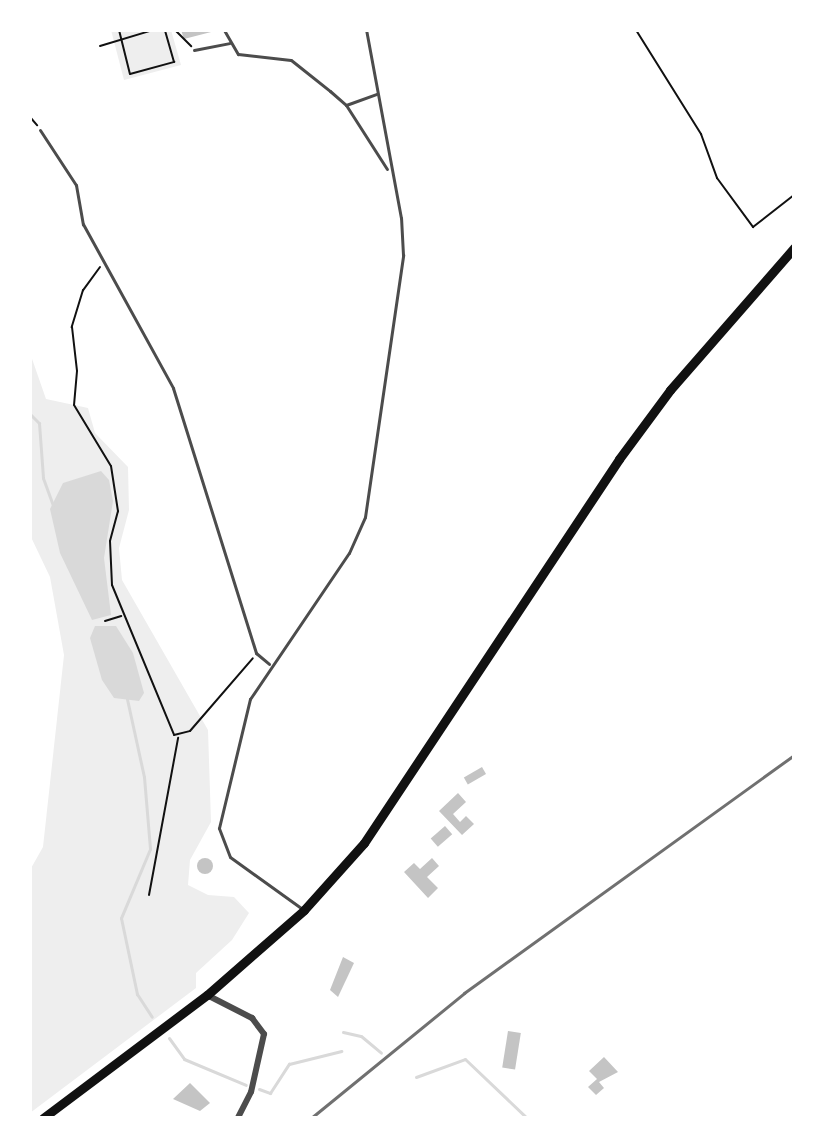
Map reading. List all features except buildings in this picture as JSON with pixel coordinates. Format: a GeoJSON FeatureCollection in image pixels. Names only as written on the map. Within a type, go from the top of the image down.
{"type":"FeatureCollection","features":[{"type":"Feature","properties":{"kind":"main road"},"geometry":{"type":"LineString","coordinates":[[43,1118],[207,995],[304,910],[364,843],[619,459],[670,390],[794,248]]}},
{"type":"Feature","properties":{"kind":"street"},"geometry":{"type":"LineString","coordinates":[[207,995],[252,1018],[264,1034],[251,1092],[238,1118]]}},
{"type":"Feature","properties":{"kind":"lane"},"geometry":{"type":"LineString","coordinates":[[224,30],[238,54],[291,60],[346,105],[389,172]]}},
{"type":"Feature","properties":{"kind":"lane"},"geometry":{"type":"LineString","coordinates":[[304,910],[230,857],[219,828],[242,721],[270,665],[349,553],[365,517],[403,255],[401,218],[389,172],[366,30]]}},
{"type":"Feature","properties":{"kind":"lane"},"geometry":{"type":"LineString","coordinates":[[194,50],[229,43]]}},
{"type":"Feature","properties":{"kind":"lane"},"geometry":{"type":"LineString","coordinates":[[346,105],[376,94]]}},
{"type":"Feature","properties":{"kind":"lane"},"geometry":{"type":"LineString","coordinates":[[40,130],[76,185],[83,224],[188,424],[256,653],[270,665]]}},
{"type":"Feature","properties":{"kind":"path"},"geometry":{"type":"LineString","coordinates":[[119,30],[130,74],[174,62],[165,30]]}},
{"type":"Feature","properties":{"kind":"path"},"geometry":{"type":"LineString","coordinates":[[100,46],[153,30]]}},
{"type":"Feature","properties":{"kind":"path"},"geometry":{"type":"LineString","coordinates":[[175,30],[194,50]]}},
{"type":"Feature","properties":{"kind":"path"},"geometry":{"type":"LineString","coordinates":[[636,30],[701,134],[717,178],[753,227],[794,195]]}},
{"type":"Feature","properties":{"kind":"path"},"geometry":{"type":"LineString","coordinates":[[30,117],[40,130]]}},
{"type":"Feature","properties":{"kind":"path"},"geometry":{"type":"LineString","coordinates":[[104,264],[83,290],[72,327],[77,371],[74,405],[111,466],[117,489],[108,563],[122,616],[140,647],[157,702],[178,736],[149,895]]}},
{"type":"Feature","properties":{"kind":"path"},"geometry":{"type":"LineString","coordinates":[[105,621],[122,616]]}},
{"type":"Feature","properties":{"kind":"path"},"geometry":{"type":"LineString","coordinates":[[178,736],[190,731],[256,653]]}},
{"type":"Feature","properties":{"kind":"shaded area"},"geometry":{"type":"Polygon","coordinates":[[[111,30],[171,30],[181,65],[124,80],[111,30]]]}},
{"type":"Feature","properties":{"kind":"shaded area"},"geometry":{"type":"Polygon","coordinates":[[[30,353],[46,399],[88,408],[95,433],[128,467],[129,510],[119,548],[122,580],[208,730],[211,822],[190,860],[188,885],[208,895],[234,897],[249,913],[232,940],[196,973],[196,988],[30,1113],[30,870],[43,847],[64,655],[50,577],[30,535],[30,353]]]}},
{"type":"Feature","properties":{"kind":"shaded area"},"geometry":{"type":"Polygon","coordinates":[[[101,471],[109,480],[113,501],[104,558],[111,615],[92,620],[60,553],[50,509],[63,483],[101,471]]]}},
{"type":"Feature","properties":{"kind":"shaded area"},"geometry":{"type":"Polygon","coordinates":[[[95,626],[116,626],[133,653],[144,693],[139,701],[114,698],[102,680],[90,638],[95,626]]]}},
{"type":"Feature","properties":{"kind":"waterway"},"geometry":{"type":"LineString","coordinates":[[30,414],[39,423],[43,478],[53,505]]}},
{"type":"Feature","properties":{"kind":"waterway"},"geometry":{"type":"LineString","coordinates":[[127,699],[144,777],[150,849],[121,918],[137,994],[152,1017]]}},
{"type":"Feature","properties":{"kind":"waterway"},"geometry":{"type":"LineString","coordinates":[[343,1032],[361,1036],[381,1053]]}},
{"type":"Feature","properties":{"kind":"waterway"},"geometry":{"type":"LineString","coordinates":[[169,1038],[184,1059],[246,1085]]}},
{"type":"Feature","properties":{"kind":"waterway"},"geometry":{"type":"LineString","coordinates":[[259,1089],[270,1093],[289,1064],[341,1051]]}},
{"type":"Feature","properties":{"kind":"waterway"},"geometry":{"type":"LineString","coordinates":[[416,1077],[465,1059],[527,1118]]}},
{"type":"Feature","properties":{"kind":"railway"},"geometry":{"type":"LineString","coordinates":[[311,1118],[464,993],[794,755]]}}]}
